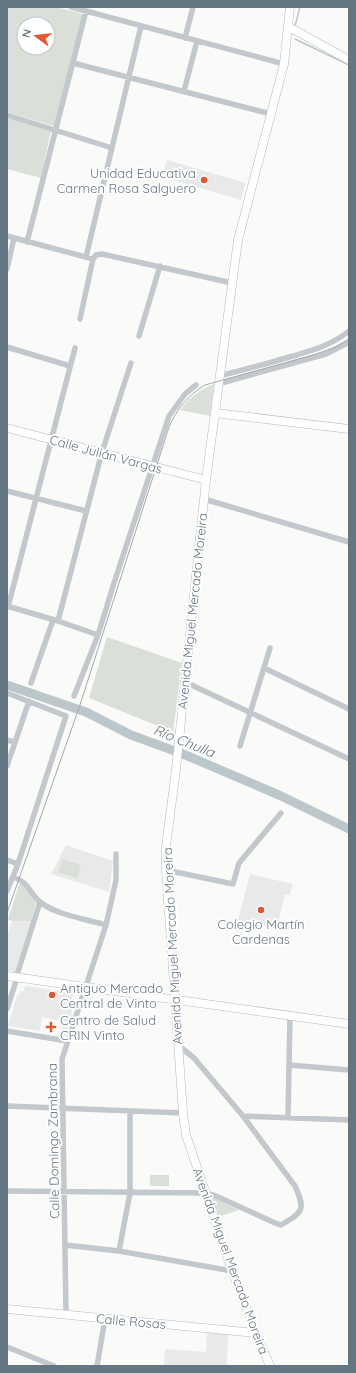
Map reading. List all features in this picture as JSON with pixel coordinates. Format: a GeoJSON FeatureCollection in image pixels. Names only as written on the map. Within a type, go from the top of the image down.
{"type":"FeatureCollection","features":[{"type":"Feature","properties":{"kind":"main road","name":"Avenida Miguel Mercado Moreira"},"geometry":{"type":"LineString","coordinates":[[270,1366],[232,1271],[186,1135],[178,1045],[166,870],[166,847],[178,752],[206,480],[232,283],[241,228],[284,64],[290,7]]}},
{"type":"Feature","properties":{"kind":"main road"},"geometry":{"type":"LineString","coordinates":[[289,27],[349,60]]}},
{"type":"Feature","properties":{"kind":"main road"},"geometry":{"type":"LineString","coordinates":[[215,413],[349,429]]}},
{"type":"Feature","properties":{"kind":"main road","name":"Calle Julián Vargas"},"geometry":{"type":"LineString","coordinates":[[7,428],[206,480]]}},
{"type":"Feature","properties":{"kind":"main road"},"geometry":{"type":"LineString","coordinates":[[7,976],[290,1017],[349,1024]]}},
{"type":"Feature","properties":{"kind":"main road","name":"Calle Rosas"},"geometry":{"type":"LineString","coordinates":[[7,1309],[256,1333]]}},
{"type":"Feature","properties":{"kind":"street"},"geometry":{"type":"LineString","coordinates":[[71,7],[284,64]]}},
{"type":"Feature","properties":{"kind":"street"},"geometry":{"type":"LineString","coordinates":[[185,38],[193,7]]}},
{"type":"Feature","properties":{"kind":"street"},"geometry":{"type":"LineString","coordinates":[[27,242],[86,11]]}},
{"type":"Feature","properties":{"kind":"street"},"geometry":{"type":"LineString","coordinates":[[86,257],[141,26]]}},
{"type":"Feature","properties":{"kind":"street"},"geometry":{"type":"LineString","coordinates":[[184,91],[197,41]]}},
{"type":"Feature","properties":{"kind":"street"},"geometry":{"type":"LineString","coordinates":[[73,63],[271,114]]}},
{"type":"Feature","properties":{"kind":"street"},"geometry":{"type":"LineString","coordinates":[[7,115],[56,129],[112,148]]}},
{"type":"Feature","properties":{"kind":"street"},"geometry":{"type":"LineString","coordinates":[[7,236],[93,259]]}},
{"type":"Feature","properties":{"kind":"street"},"geometry":{"type":"LineString","coordinates":[[7,269],[14,238]]}},
{"type":"Feature","properties":{"kind":"street"},"geometry":{"type":"LineString","coordinates":[[80,319],[93,259],[96,255],[102,254],[232,283]]}},
{"type":"Feature","properties":{"kind":"street"},"geometry":{"type":"LineString","coordinates":[[139,336],[160,266]]}},
{"type":"Feature","properties":{"kind":"street"},"geometry":{"type":"LineString","coordinates":[[219,380],[333,343],[349,331]]}},
{"type":"Feature","properties":{"kind":"street"},"geometry":{"type":"LineString","coordinates":[[219,380],[326,354],[349,342]]}},
{"type":"Feature","properties":{"kind":"street"},"geometry":{"type":"LineString","coordinates":[[7,347],[70,366]]}},
{"type":"Feature","properties":{"kind":"street"},"geometry":{"type":"LineString","coordinates":[[75,348],[8,606],[98,635]]}},
{"type":"Feature","properties":{"kind":"street"},"geometry":{"type":"LineString","coordinates":[[31,683],[55,620],[102,452],[131,363]]}},
{"type":"Feature","properties":{"kind":"street"},"geometry":{"type":"LineString","coordinates":[[74,696],[98,635],[169,416],[185,394],[196,385]]}},
{"type":"Feature","properties":{"kind":"street"},"geometry":{"type":"LineString","coordinates":[[7,491],[86,511]]}},
{"type":"Feature","properties":{"kind":"street"},"geometry":{"type":"LineString","coordinates":[[204,500],[349,542]]}},
{"type":"Feature","properties":{"kind":"street"},"geometry":{"type":"LineString","coordinates":[[240,746],[270,648]]}},
{"type":"Feature","properties":{"kind":"street"},"geometry":{"type":"LineString","coordinates":[[264,668],[349,709]]}},
{"type":"Feature","properties":{"kind":"street"},"geometry":{"type":"LineString","coordinates":[[185,682],[349,759]]}},
{"type":"Feature","properties":{"kind":"street"},"geometry":{"type":"LineString","coordinates":[[7,693],[66,716],[18,864],[7,891]]}},
{"type":"Feature","properties":{"kind":"street"},"geometry":{"type":"LineString","coordinates":[[7,766],[29,701]]}},
{"type":"Feature","properties":{"kind":"street"},"geometry":{"type":"LineString","coordinates":[[7,740],[15,742]]}},
{"type":"Feature","properties":{"kind":"street"},"geometry":{"type":"LineString","coordinates":[[166,870],[233,884],[239,863],[281,813]]}},
{"type":"Feature","properties":{"kind":"street","name":"Calle Domingo Zambrana"},"geometry":{"type":"LineString","coordinates":[[66,1315],[62,1059],[106,925],[116,880],[116,854]]}},
{"type":"Feature","properties":{"kind":"street"},"geometry":{"type":"LineString","coordinates":[[7,860],[18,864]]}},
{"type":"Feature","properties":{"kind":"street"},"geometry":{"type":"LineString","coordinates":[[13,877],[22,880],[40,902],[57,911],[106,925]]}},
{"type":"Feature","properties":{"kind":"street"},"geometry":{"type":"LineString","coordinates":[[7,1009],[40,902]]}},
{"type":"Feature","properties":{"kind":"street"},"geometry":{"type":"LineString","coordinates":[[288,1117],[290,1017]]}},
{"type":"Feature","properties":{"kind":"street"},"geometry":{"type":"LineString","coordinates":[[7,1031],[67,1041]]}},
{"type":"Feature","properties":{"kind":"street"},"geometry":{"type":"LineString","coordinates":[[7,1191],[206,1193],[281,1225],[300,1212],[302,1206],[295,1186],[243,1116],[194,1058],[178,1045]]}},
{"type":"Feature","properties":{"kind":"street"},"geometry":{"type":"LineString","coordinates":[[289,1065],[349,1070]]}},
{"type":"Feature","properties":{"kind":"street"},"geometry":{"type":"LineString","coordinates":[[7,1106],[183,1113]]}},
{"type":"Feature","properties":{"kind":"street"},"geometry":{"type":"LineString","coordinates":[[119,1251],[130,1193],[130,1111]]}},
{"type":"Feature","properties":{"kind":"street"},"geometry":{"type":"LineString","coordinates":[[243,1116],[349,1120]]}},
{"type":"Feature","properties":{"kind":"street"},"geometry":{"type":"LineString","coordinates":[[65,1245],[119,1251],[232,1271]]}},
{"type":"Feature","properties":{"kind":"street"},"geometry":{"type":"LineString","coordinates":[[97,1366],[105,1319]]}},
{"type":"Feature","properties":{"kind":"street"},"geometry":{"type":"LineString","coordinates":[[7,1347],[54,1366]]}},
{"type":"Feature","properties":{"kind":"shaded area"},"geometry":{"type":"Polygon","coordinates":[[[7,7],[56,7],[83,14],[54,126],[7,112],[7,7]]]}},
{"type":"Feature","properties":{"kind":"shaded area"},"geometry":{"type":"Polygon","coordinates":[[[7,117],[51,130],[41,178],[7,169],[7,117]]]}},
{"type":"Feature","properties":{"kind":"shaded area","name":"Unidad Educativa Carmen Rosa Salguero"},"geometry":{"type":"Polygon","coordinates":[[[167,160],[246,183],[241,200],[162,177],[167,160]]]}},
{"type":"Feature","properties":{"kind":"shaded area"},"geometry":{"type":"Polygon","coordinates":[[[214,384],[210,416],[180,410],[195,394],[214,384]]]}},
{"type":"Feature","properties":{"kind":"shaded area"},"geometry":{"type":"Polygon","coordinates":[[[107,637],[182,663],[173,732],[89,698],[107,637]]]}},
{"type":"Feature","properties":{"kind":"shaded area"},"geometry":{"type":"Polygon","coordinates":[[[66,845],[113,861],[109,892],[51,874],[66,845]]]}},
{"type":"Feature","properties":{"kind":"shaded area"},"geometry":{"type":"Polygon","coordinates":[[[62,859],[81,865],[77,878],[58,872],[62,859]]]}},
{"type":"Feature","properties":{"kind":"shaded area","name":"Colegio Martín Cardenas"},"geometry":{"type":"Polygon","coordinates":[[[250,874],[293,884],[290,895],[285,894],[277,928],[237,924],[250,874]]]}},
{"type":"Feature","properties":{"kind":"shaded area"},"geometry":{"type":"Polygon","coordinates":[[[20,882],[36,903],[31,921],[12,921],[8,919],[20,882]]]}},
{"type":"Feature","properties":{"kind":"shaded area"},"geometry":{"type":"Polygon","coordinates":[[[12,921],[31,921],[15,972],[7,971],[7,937],[12,921]]]}},
{"type":"Feature","properties":{"kind":"shaded area"},"geometry":{"type":"Polygon","coordinates":[[[25,986],[73,993],[71,1003],[73,1004],[66,1036],[61,1035],[63,1024],[60,1023],[60,1021],[42,1017],[40,1031],[8,1026],[17,995],[19,995],[20,991],[24,991],[25,986]]]}},
{"type":"Feature","properties":{"kind":"shaded area"},"geometry":{"type":"Polygon","coordinates":[[[150,1175],[169,1175],[169,1186],[150,1186],[150,1175]]]}},
{"type":"Feature","properties":{"kind":"shaded area"},"geometry":{"type":"Polygon","coordinates":[[[212,1198],[214,1198],[239,1210],[218,1217],[212,1198]]]}},
{"type":"Feature","properties":{"kind":"shaded area"},"geometry":{"type":"Polygon","coordinates":[[[207,1332],[228,1334],[227,1366],[164,1366],[165,1349],[206,1352],[207,1332]]]}},
{"type":"Feature","properties":{"kind":"waterway"},"geometry":{"type":"LineString","coordinates":[[295,26],[300,7]]}},
{"type":"Feature","properties":{"kind":"waterway"},"geometry":{"type":"LineString","coordinates":[[295,39],[349,65]]}},
{"type":"Feature","properties":{"kind":"waterway","name":"Río Chulla"},"geometry":{"type":"LineString","coordinates":[[7,685],[86,712],[131,735],[183,754],[279,795],[349,829]]}},
{"type":"Feature","properties":{"kind":"tram line"},"geometry":{"type":"LineString","coordinates":[[7,913],[80,705],[169,427],[175,414],[188,398],[205,385],[313,355],[336,347],[349,339]]}},
{"type":"Feature","properties":{"kind":"place","name":"Unidad Educativa Carmen Rosa Salguero"},"geometry":{"type":"Point","coordinates":[204,180]}},
{"type":"Feature","properties":{"kind":"place","name":"Colegio Martín Cardenas"},"geometry":{"type":"Point","coordinates":[261,910]}},
{"type":"Feature","properties":{"kind":"place","name":"Antiguo Mercado Central de Vinto"},"geometry":{"type":"Point","coordinates":[52,995]}},
{"type":"Feature","properties":{"kind":"place","name":"Centro de Salud CRIN Vinto"},"geometry":{"type":"Point","coordinates":[51,1027]}}]}
